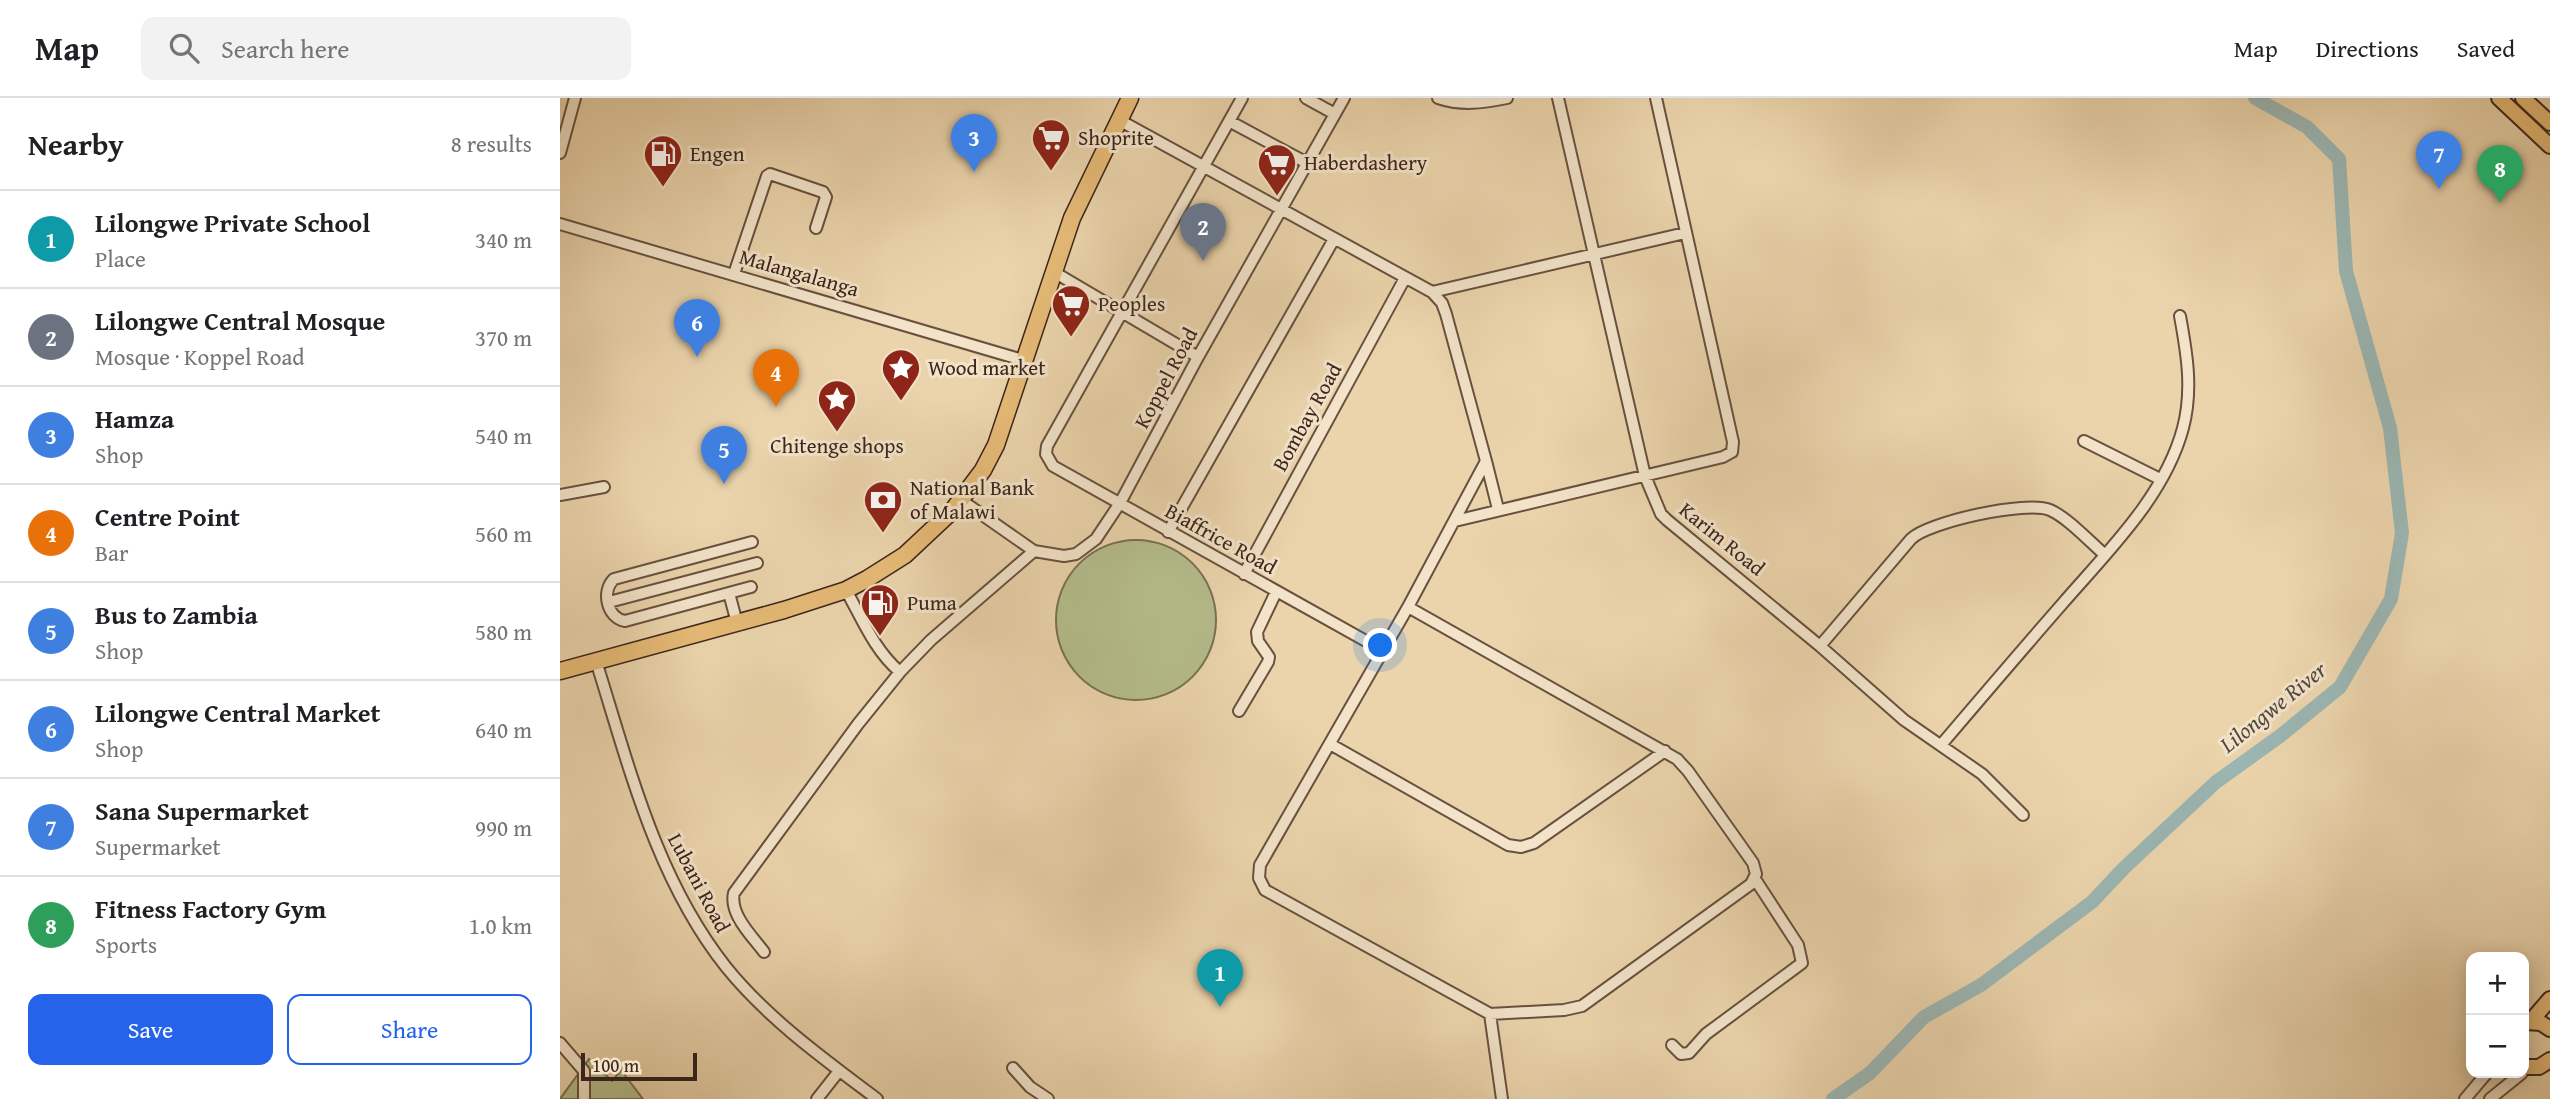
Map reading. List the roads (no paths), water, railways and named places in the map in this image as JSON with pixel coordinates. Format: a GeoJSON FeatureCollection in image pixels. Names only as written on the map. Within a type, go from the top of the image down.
{"type":"FeatureCollection","features":[{"type":"Feature","properties":{"kind":"highway"},"geometry":{"type":"LineString","coordinates":[[560,671],[846,590],[886,569],[905,555],[961,500],[990,458],[1084,190],[1130,98]]}},
{"type":"Feature","properties":{"kind":"main road"},"geometry":{"type":"LineString","coordinates":[[2499,98],[2550,146]]}},
{"type":"Feature","properties":{"kind":"main road"},"geometry":{"type":"LineString","coordinates":[[2522,98],[2550,123]]}},
{"type":"Feature","properties":{"kind":"main road"},"geometry":{"type":"LineString","coordinates":[[2529,1020],[2550,999]]}},
{"type":"Feature","properties":{"kind":"main road"},"geometry":{"type":"LineString","coordinates":[[2529,1022],[2541,1023],[2550,1029]]}},
{"type":"Feature","properties":{"kind":"main road"},"geometry":{"type":"LineString","coordinates":[[2529,1068],[2544,1065],[2550,1060]]}},
{"type":"Feature","properties":{"kind":"street"},"geometry":{"type":"LineString","coordinates":[[560,153],[575,98]]}},
{"type":"Feature","properties":{"kind":"street"},"geometry":{"type":"LineString","coordinates":[[1123,314],[1242,98]]}},
{"type":"Feature","properties":{"kind":"street"},"geometry":{"type":"LineString","coordinates":[[1306,98],[1335,114]]}},
{"type":"Feature","properties":{"kind":"street","name":"Koppel Road"},"geometry":{"type":"LineString","coordinates":[[961,500],[1034,551],[1064,556],[1076,554],[1096,540],[1120,503],[1198,357],[1344,98]]}},
{"type":"Feature","properties":{"kind":"street"},"geometry":{"type":"LineString","coordinates":[[1438,98],[1463,104],[1507,98]]}},
{"type":"Feature","properties":{"kind":"street","name":"Karim Road"},"geometry":{"type":"LineString","coordinates":[[1558,98],[1646,476],[1661,514],[1894,711],[1982,775],[2023,815]]}},
{"type":"Feature","properties":{"kind":"street"},"geometry":{"type":"LineString","coordinates":[[1455,521],[1723,457],[1732,452],[1656,98]]}},
{"type":"Feature","properties":{"kind":"street"},"geometry":{"type":"LineString","coordinates":[[1119,120],[1432,292],[1442,303],[1446,314],[1498,509]]}},
{"type":"Feature","properties":{"kind":"street"},"geometry":{"type":"LineString","coordinates":[[1229,121],[1307,163]]}},
{"type":"Feature","properties":{"kind":"street"},"geometry":{"type":"LineString","coordinates":[[734,274],[767,176],[770,174],[824,192],[826,197],[816,228]]}},
{"type":"Feature","properties":{"kind":"street","name":"Malangalanga"},"geometry":{"type":"LineString","coordinates":[[560,224],[1026,361]]}},
{"type":"Feature","properties":{"kind":"street"},"geometry":{"type":"LineString","coordinates":[[1432,292],[1685,233]]}},
{"type":"Feature","properties":{"kind":"street"},"geometry":{"type":"LineString","coordinates":[[1168,531],[1334,239]]}},
{"type":"Feature","properties":{"kind":"street"},"geometry":{"type":"LineString","coordinates":[[1054,272],[1198,357]]}},
{"type":"Feature","properties":{"kind":"street","name":"Bombay Road"},"geometry":{"type":"LineString","coordinates":[[1244,574],[1405,278]]}},
{"type":"Feature","properties":{"kind":"street","name":"Biaffrice Road"},"geometry":{"type":"LineString","coordinates":[[1123,314],[1047,446],[1046,454],[1054,466],[1382,650]]}},
{"type":"Feature","properties":{"kind":"street"},"geometry":{"type":"LineString","coordinates":[[1941,745],[2105,555],[2160,479],[2176,450],[2187,406],[2188,367],[2180,316]]}},
{"type":"Feature","properties":{"kind":"street"},"geometry":{"type":"LineString","coordinates":[[2084,441],[2160,479]]}},
{"type":"Feature","properties":{"kind":"street"},"geometry":{"type":"LineString","coordinates":[[1486,461],[1408,607],[1260,865],[1261,885],[1265,890],[1490,1014],[1564,1010],[1581,1006],[1755,880]]}},
{"type":"Feature","properties":{"kind":"street"},"geometry":{"type":"LineString","coordinates":[[560,495],[604,487]]}},
{"type":"Feature","properties":{"kind":"street"},"geometry":{"type":"LineString","coordinates":[[1820,646],[1911,539],[1927,528],[1990,513],[2037,506],[2056,514],[2105,555]]}},
{"type":"Feature","properties":{"kind":"street"},"geometry":{"type":"LineString","coordinates":[[751,587],[625,621],[615,617],[607,587],[614,579],[752,542]]}},
{"type":"Feature","properties":{"kind":"street"},"geometry":{"type":"LineString","coordinates":[[764,952],[737,914],[733,895],[858,724],[900,672],[931,640],[1034,551]]}},
{"type":"Feature","properties":{"kind":"street"},"geometry":{"type":"LineString","coordinates":[[609,602],[757,563]]}},
{"type":"Feature","properties":{"kind":"street"},"geometry":{"type":"LineString","coordinates":[[846,590],[870,635],[888,662],[900,672]]}},
{"type":"Feature","properties":{"kind":"street"},"geometry":{"type":"LineString","coordinates":[[1239,711],[1268,662],[1269,657],[1258,641],[1257,632],[1276,592]]}},
{"type":"Feature","properties":{"kind":"street"},"geometry":{"type":"LineString","coordinates":[[729,593],[737,623]]}},
{"type":"Feature","properties":{"kind":"street"},"geometry":{"type":"LineString","coordinates":[[1408,607],[1665,751],[1688,771],[1753,863],[1755,880],[1798,945],[1802,963],[1706,1034],[1689,1053],[1681,1054],[1672,1045]]}},
{"type":"Feature","properties":{"kind":"street","name":"Lubani Road"},"geometry":{"type":"LineString","coordinates":[[596,661],[645,815],[666,866],[694,922],[718,957],[745,989],[785,1027],[877,1099]]}},
{"type":"Feature","properties":{"kind":"street"},"geometry":{"type":"LineString","coordinates":[[1330,744],[1508,845],[1521,847],[1534,843],[1665,751]]}},
{"type":"Feature","properties":{"kind":"street"},"geometry":{"type":"LineString","coordinates":[[1490,1014],[1502,1099]]}},
{"type":"Feature","properties":{"kind":"street"},"geometry":{"type":"LineString","coordinates":[[560,1044],[584,1071],[584,1099]]}},
{"type":"Feature","properties":{"kind":"street"},"geometry":{"type":"LineString","coordinates":[[1013,1068],[1030,1087],[1048,1099]]}},
{"type":"Feature","properties":{"kind":"street"},"geometry":{"type":"LineString","coordinates":[[2529,1070],[2550,1073]]}},
{"type":"Feature","properties":{"kind":"street"},"geometry":{"type":"LineString","coordinates":[[817,1099],[839,1071]]}},
{"type":"Feature","properties":{"kind":"street"},"geometry":{"type":"LineString","coordinates":[[2465,1099],[2483,1078]]}},
{"type":"Feature","properties":{"kind":"street"},"geometry":{"type":"LineString","coordinates":[[2490,1099],[2515,1078]]}},
{"type":"Feature","properties":{"kind":"waterway","name":"Lilongwe River"},"geometry":{"type":"LineString","coordinates":[[1833,1099],[1870,1073],[1924,1017],[1981,985],[2092,902],[2124,868],[2216,782],[2280,736],[2340,687],[2391,599],[2402,533],[2390,428],[2346,271],[2339,159],[2307,127],[2255,98]]}},
{"type":"Feature","properties":{"kind":"place","name":"Hamza"},"geometry":{"type":"Point","coordinates":[974,172]}},
{"type":"Feature","properties":{"kind":"place","name":"Shoprite"},"geometry":{"type":"Point","coordinates":[1051,172]}},
{"type":"Feature","properties":{"kind":"place","name":"Engen"},"geometry":{"type":"Point","coordinates":[663,188]}},
{"type":"Feature","properties":{"kind":"place","name":"Sana Supermarket"},"geometry":{"type":"Point","coordinates":[2439,189]}},
{"type":"Feature","properties":{"kind":"place","name":"Haberdashery"},"geometry":{"type":"Point","coordinates":[1277,197]}},
{"type":"Feature","properties":{"kind":"place","name":"Fitness Factory Gym"},"geometry":{"type":"Point","coordinates":[2500,203]}},
{"type":"Feature","properties":{"kind":"place","name":"Lilongwe Central Mosque"},"geometry":{"type":"Point","coordinates":[1203,261]}},
{"type":"Feature","properties":{"kind":"place","name":"Peoples"},"geometry":{"type":"Point","coordinates":[1071,338]}},
{"type":"Feature","properties":{"kind":"place","name":"Lilongwe Central Market"},"geometry":{"type":"Point","coordinates":[697,357]}},
{"type":"Feature","properties":{"kind":"place","name":"Wood market"},"geometry":{"type":"Point","coordinates":[901,402]}},
{"type":"Feature","properties":{"kind":"place","name":"Centre Point"},"geometry":{"type":"Point","coordinates":[776,407]}},
{"type":"Feature","properties":{"kind":"place","name":"Chitenge shops"},"geometry":{"type":"Point","coordinates":[837,433]}},
{"type":"Feature","properties":{"kind":"place","name":"Bus to Zambia"},"geometry":{"type":"Point","coordinates":[724,484]}},
{"type":"Feature","properties":{"kind":"place","name":"National Bank of Malawi"},"geometry":{"type":"Point","coordinates":[883,534]}},
{"type":"Feature","properties":{"kind":"place","name":"Puma"},"geometry":{"type":"Point","coordinates":[880,637]}},
{"type":"Feature","properties":{"kind":"place","name":"Lilongwe Private School"},"geometry":{"type":"Point","coordinates":[1220,1007]}}]}
